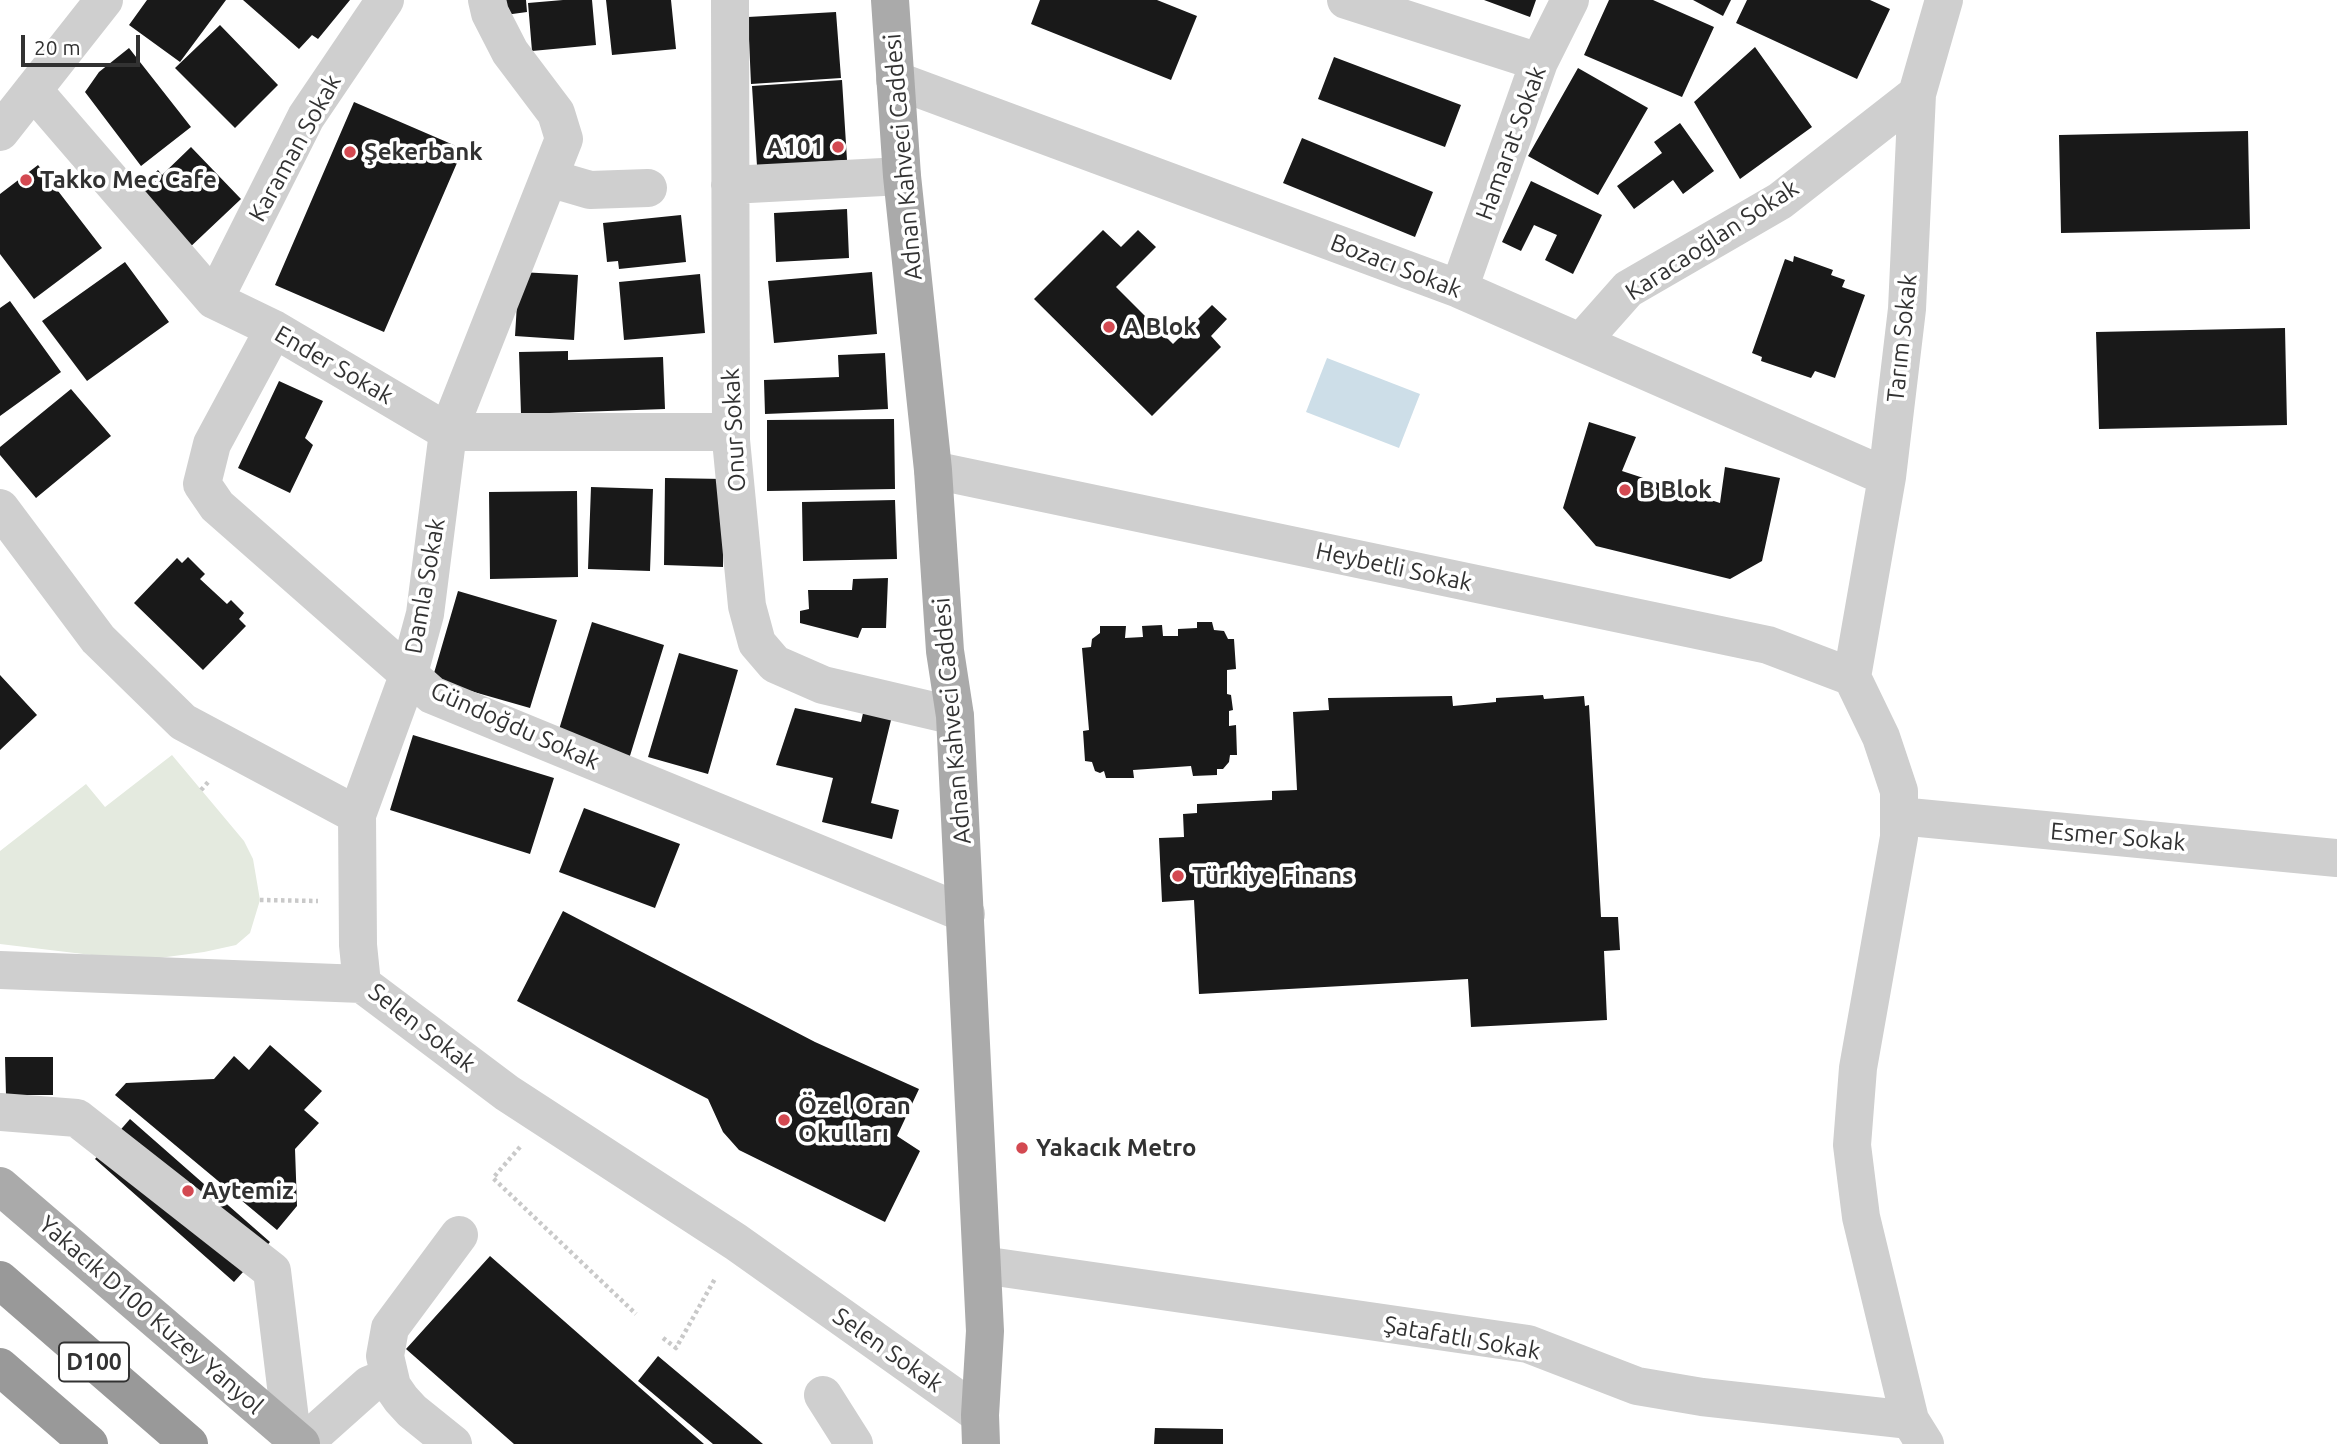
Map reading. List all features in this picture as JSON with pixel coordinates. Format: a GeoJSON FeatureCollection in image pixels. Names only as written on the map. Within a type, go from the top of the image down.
{"type":"FeatureCollection","features":[{"type":"Feature","properties":{"kind":"highway","name":"D100"},"geometry":{"type":"LineString","coordinates":[[0,1280],[189,1444]]}},
{"type":"Feature","properties":{"kind":"highway","name":"D100"},"geometry":{"type":"LineString","coordinates":[[0,1367],[89,1444]]}},
{"type":"Feature","properties":{"kind":"main road","name":"Adnan Kahveci Caddesi"},"geometry":{"type":"LineString","coordinates":[[890,0],[902,176],[933,470],[945,651],[955,716],[985,1331],[981,1429]]}},
{"type":"Feature","properties":{"kind":"main road","name":"Yakacık D100 Kuzey Yanyol"},"geometry":{"type":"LineString","coordinates":[[0,1186],[299,1441]]}},
{"type":"Feature","properties":{"kind":"street"},"geometry":{"type":"LineString","coordinates":[[0,132],[104,0]]}},
{"type":"Feature","properties":{"kind":"street","name":"Karaman Sokak"},"geometry":{"type":"LineString","coordinates":[[214,300],[306,117],[385,0]]}},
{"type":"Feature","properties":{"kind":"street","name":"Damla Sokak"},"geometry":{"type":"LineString","coordinates":[[357,815],[409,673],[425,614],[448,432],[564,139],[556,113],[510,52],[490,13],[487,0]]}},
{"type":"Feature","properties":{"kind":"street","name":"Onur Sokak"},"geometry":{"type":"LineString","coordinates":[[730,0],[731,432],[747,606],[757,643],[775,664],[823,685],[955,716]]}},
{"type":"Feature","properties":{"kind":"street"},"geometry":{"type":"LineString","coordinates":[[1346,0],[1539,62]]}},
{"type":"Feature","properties":{"kind":"street","name":"Hamarat Sokak"},"geometry":{"type":"LineString","coordinates":[[1459,289],[1539,62],[1570,0]]}},
{"type":"Feature","properties":{"kind":"street","name":"Tarım Sokak"},"geometry":{"type":"LineString","coordinates":[[1852,677],[1887,477],[1907,309],[1917,94],[1944,0]]}},
{"type":"Feature","properties":{"kind":"street","name":"Bozacı Sokak"},"geometry":{"type":"LineString","coordinates":[[895,80],[1459,289],[1887,477]]}},
{"type":"Feature","properties":{"kind":"street","name":"Ender Sokak"},"geometry":{"type":"LineString","coordinates":[[33,90],[214,300],[274,329],[448,432]]}},
{"type":"Feature","properties":{"kind":"street","name":"Karacaoğlan Sokak"},"geometry":{"type":"LineString","coordinates":[[1581,342],[1628,289],[1780,201],[1917,94]]}},
{"type":"Feature","properties":{"kind":"street"},"geometry":{"type":"LineString","coordinates":[[730,185],[902,176]]}},
{"type":"Feature","properties":{"kind":"street"},"geometry":{"type":"LineString","coordinates":[[549,178],[590,190],[648,188]]}},
{"type":"Feature","properties":{"kind":"street","name":"Gündoğdu Sokak"},"geometry":{"type":"LineString","coordinates":[[274,329],[212,444],[202,484],[217,506],[432,695],[966,914]]}},
{"type":"Feature","properties":{"kind":"street"},"geometry":{"type":"LineString","coordinates":[[448,432],[731,432]]}},
{"type":"Feature","properties":{"kind":"street","name":"Heybetli Sokak"},"geometry":{"type":"LineString","coordinates":[[933,470],[1768,645],[1852,677]]}},
{"type":"Feature","properties":{"kind":"street"},"geometry":{"type":"LineString","coordinates":[[0,508],[98,639],[183,722],[357,815]]}},
{"type":"Feature","properties":{"kind":"street"},"geometry":{"type":"LineString","coordinates":[[1852,677],[1881,737],[1899,791],[1899,837],[1858,1068],[1852,1145],[1861,1217],[1917,1432]]}},
{"type":"Feature","properties":{"kind":"street","name":"Selen Sokak"},"geometry":{"type":"LineString","coordinates":[[357,815],[358,944],[362,984],[507,1093],[736,1242],[981,1429]]}},
{"type":"Feature","properties":{"kind":"street","name":"Esmer Sokak"},"geometry":{"type":"LineString","coordinates":[[1899,816],[2337,858]]}},
{"type":"Feature","properties":{"kind":"street"},"geometry":{"type":"LineString","coordinates":[[0,970],[362,984]]}},
{"type":"Feature","properties":{"kind":"street"},"geometry":{"type":"LineString","coordinates":[[0,1112],[77,1118],[272,1271],[299,1441],[369,1385],[389,1377]]}},
{"type":"Feature","properties":{"kind":"street"},"geometry":{"type":"LineString","coordinates":[[453,1444],[401,1399],[389,1377],[385,1356],[390,1328],[459,1235]]}},
{"type":"Feature","properties":{"kind":"street","name":"Şatafatlı Sokak"},"geometry":{"type":"LineString","coordinates":[[982,1265],[1528,1344],[1637,1386],[1917,1432]]}},
{"type":"Feature","properties":{"kind":"street"},"geometry":{"type":"LineString","coordinates":[[823,1395],[854,1444]]}},
{"type":"Feature","properties":{"kind":"path"},"geometry":{"type":"LineString","coordinates":[[260,900],[358,902]]}},
{"type":"Feature","properties":{"kind":"path"},"geometry":{"type":"LineString","coordinates":[[546,1117],[493,1178],[636,1314]]}},
{"type":"Feature","properties":{"kind":"path"},"geometry":{"type":"LineString","coordinates":[[663,1338],[676,1348],[736,1242]]}},
{"type":"Feature","properties":{"kind":"shaded area"},"geometry":{"type":"Polygon","coordinates":[[[1327,358],[1420,394],[1399,448],[1306,412],[1327,358]]]}},
{"type":"Feature","properties":{"kind":"shaded area"},"geometry":{"type":"Polygon","coordinates":[[[172,755],[244,841],[253,859],[260,900],[250,933],[236,945],[159,958],[100,956],[0,944],[0,851],[86,784],[105,807],[172,755]]]}},
{"type":"Feature","properties":{"kind":"building"},"geometry":{"type":"Polygon","coordinates":[[[147,0],[226,0],[180,62],[129,25],[147,0]]]}},
{"type":"Feature","properties":{"kind":"building"},"geometry":{"type":"Polygon","coordinates":[[[243,0],[350,0],[318,39],[312,35],[299,49],[243,0]]]}},
{"type":"Feature","properties":{"kind":"building"},"geometry":{"type":"Polygon","coordinates":[[[503,0],[526,0],[527,12],[505,15],[503,0]]]}},
{"type":"Feature","properties":{"kind":"building"},"geometry":{"type":"Polygon","coordinates":[[[592,0],[596,45],[532,51],[528,3],[592,0]]]}},
{"type":"Feature","properties":{"kind":"building"},"geometry":{"type":"Polygon","coordinates":[[[606,0],[671,0],[676,49],[612,55],[606,0]]]}},
{"type":"Feature","properties":{"kind":"building"},"geometry":{"type":"Polygon","coordinates":[[[1040,0],[1157,0],[1197,16],[1171,80],[1031,24],[1040,0]]]}},
{"type":"Feature","properties":{"kind":"building"},"geometry":{"type":"Polygon","coordinates":[[[1484,0],[1536,0],[1530,17],[1484,0]]]}},
{"type":"Feature","properties":{"kind":"building"},"geometry":{"type":"Polygon","coordinates":[[[1609,0],[1653,0],[1714,27],[1682,97],[1584,55],[1609,0]]]}},
{"type":"Feature","properties":{"kind":"building"},"geometry":{"type":"Polygon","coordinates":[[[1693,0],[1731,0],[1723,16],[1693,0]]]}},
{"type":"Feature","properties":{"kind":"building"},"geometry":{"type":"Polygon","coordinates":[[[1747,0],[1870,0],[1890,9],[1857,79],[1736,23],[1747,0]]]}},
{"type":"Feature","properties":{"kind":"building"},"geometry":{"type":"Polygon","coordinates":[[[836,12],[841,78],[751,84],[748,17],[836,12]]]}},
{"type":"Feature","properties":{"kind":"building"},"geometry":{"type":"Polygon","coordinates":[[[220,25],[278,85],[235,128],[175,68],[220,25]]]}},
{"type":"Feature","properties":{"kind":"building"},"geometry":{"type":"Polygon","coordinates":[[[1755,47],[1812,127],[1740,179],[1694,102],[1755,47]]]}},
{"type":"Feature","properties":{"kind":"building"},"geometry":{"type":"Polygon","coordinates":[[[129,48],[191,127],[141,166],[85,92],[99,72],[129,48]]]}},
{"type":"Feature","properties":{"kind":"building"},"geometry":{"type":"Polygon","coordinates":[[[1334,57],[1461,105],[1445,147],[1318,99],[1334,57]]]}},
{"type":"Feature","properties":{"kind":"building"},"geometry":{"type":"Polygon","coordinates":[[[1578,68],[1648,108],[1598,195],[1528,156],[1578,68]]]}},
{"type":"Feature","properties":{"kind":"building"},"geometry":{"type":"Polygon","coordinates":[[[842,80],[847,160],[757,166],[752,86],[842,80]]]}},
{"type":"Feature","properties":{"kind":"building"},"geometry":{"type":"Polygon","coordinates":[[[354,102],[463,149],[384,332],[275,285],[354,102]]]}},
{"type":"Feature","properties":{"kind":"building"},"geometry":{"type":"Polygon","coordinates":[[[1680,123],[1714,171],[1683,194],[1673,180],[1634,209],[1617,186],[1662,153],[1654,142],[1680,123]]]}},
{"type":"Feature","properties":{"kind":"building"},"geometry":{"type":"Polygon","coordinates":[[[2248,131],[2250,229],[2061,233],[2059,135],[2248,131]]]}},
{"type":"Feature","properties":{"kind":"building"},"geometry":{"type":"Polygon","coordinates":[[[1302,138],[1433,192],[1415,237],[1283,183],[1302,138]]]}},
{"type":"Feature","properties":{"kind":"building"},"geometry":{"type":"Polygon","coordinates":[[[191,147],[241,199],[187,250],[133,193],[158,170],[162,175],[191,147]]]}},
{"type":"Feature","properties":{"kind":"building"},"geometry":{"type":"Polygon","coordinates":[[[38,165],[102,248],[34,299],[0,254],[0,194],[38,165]]]}},
{"type":"Feature","properties":{"kind":"building"},"geometry":{"type":"Polygon","coordinates":[[[1531,181],[1602,215],[1573,274],[1545,260],[1557,235],[1534,225],[1521,251],[1502,242],[1531,181]]]}},
{"type":"Feature","properties":{"kind":"building"},"geometry":{"type":"Polygon","coordinates":[[[847,209],[849,258],[776,262],[774,213],[847,209]]]}},
{"type":"Feature","properties":{"kind":"building"},"geometry":{"type":"Polygon","coordinates":[[[681,215],[686,262],[619,269],[618,261],[607,262],[603,223],[681,215]]]}},
{"type":"Feature","properties":{"kind":"building","name":"A Blok"},"geometry":{"type":"Polygon","coordinates":[[[1103,230],[1121,247],[1138,230],[1156,247],[1116,287],[1173,344],[1212,305],[1227,319],[1211,336],[1221,347],[1152,416],[1034,299],[1103,230]]]}},
{"type":"Feature","properties":{"kind":"building"},"geometry":{"type":"Polygon","coordinates":[[[1794,256],[1833,270],[1831,275],[1845,280],[1842,287],[1865,295],[1835,378],[1815,371],[1811,378],[1761,361],[1762,357],[1752,353],[1785,259],[1793,262],[1794,256]]]}},
{"type":"Feature","properties":{"kind":"building"},"geometry":{"type":"Polygon","coordinates":[[[125,262],[169,322],[87,381],[42,321],[125,262]]]}},
{"type":"Feature","properties":{"kind":"building"},"geometry":{"type":"Polygon","coordinates":[[[519,272],[578,275],[574,340],[515,336],[519,272]]]}},
{"type":"Feature","properties":{"kind":"building"},"geometry":{"type":"Polygon","coordinates":[[[872,272],[877,334],[774,343],[768,281],[872,272]]]}},
{"type":"Feature","properties":{"kind":"building"},"geometry":{"type":"Polygon","coordinates":[[[700,274],[705,333],[624,340],[619,282],[700,274]]]}},
{"type":"Feature","properties":{"kind":"building"},"geometry":{"type":"Polygon","coordinates":[[[10,301],[61,372],[0,416],[0,308],[10,301]]]}},
{"type":"Feature","properties":{"kind":"building"},"geometry":{"type":"Polygon","coordinates":[[[2285,328],[2287,425],[2099,429],[2096,332],[2285,328]]]}},
{"type":"Feature","properties":{"kind":"building"},"geometry":{"type":"Polygon","coordinates":[[[568,351],[568,360],[663,357],[665,409],[521,414],[519,352],[568,351]]]}},
{"type":"Feature","properties":{"kind":"building"},"geometry":{"type":"Polygon","coordinates":[[[885,353],[888,409],[765,414],[764,380],[839,377],[838,355],[885,353]]]}},
{"type":"Feature","properties":{"kind":"building"},"geometry":{"type":"Polygon","coordinates":[[[279,381],[323,401],[305,438],[313,445],[290,493],[238,468],[279,381]]]}},
{"type":"Feature","properties":{"kind":"building"},"geometry":{"type":"Polygon","coordinates":[[[71,389],[111,436],[36,498],[0,455],[0,447],[71,389]]]}},
{"type":"Feature","properties":{"kind":"building"},"geometry":{"type":"Polygon","coordinates":[[[894,419],[895,489],[767,491],[767,420],[894,419]]]}},
{"type":"Feature","properties":{"kind":"building","name":"B Blok"},"geometry":{"type":"Polygon","coordinates":[[[1589,422],[1636,437],[1622,471],[1720,503],[1725,467],[1780,478],[1762,561],[1730,579],[1596,546],[1563,508],[1589,422]]]}},
{"type":"Feature","properties":{"kind":"building"},"geometry":{"type":"Polygon","coordinates":[[[665,478],[724,479],[723,567],[664,565],[665,478]]]}},
{"type":"Feature","properties":{"kind":"building"},"geometry":{"type":"Polygon","coordinates":[[[591,487],[653,489],[650,571],[588,569],[591,487]]]}},
{"type":"Feature","properties":{"kind":"building"},"geometry":{"type":"Polygon","coordinates":[[[577,491],[578,577],[490,579],[489,492],[577,491]]]}},
{"type":"Feature","properties":{"kind":"building"},"geometry":{"type":"Polygon","coordinates":[[[895,500],[897,559],[803,561],[802,502],[895,500]]]}},
{"type":"Feature","properties":{"kind":"building"},"geometry":{"type":"Polygon","coordinates":[[[188,557],[205,574],[200,579],[227,604],[231,600],[244,613],[239,619],[246,626],[203,670],[134,603],[177,558],[182,563],[188,557]]]}},
{"type":"Feature","properties":{"kind":"building"},"geometry":{"type":"Polygon","coordinates":[[[888,578],[886,628],[862,628],[858,638],[800,623],[800,611],[809,609],[808,590],[852,590],[853,579],[888,578]]]}},
{"type":"Feature","properties":{"kind":"building"},"geometry":{"type":"Polygon","coordinates":[[[458,591],[557,620],[530,708],[432,680],[458,591]]]}},
{"type":"Feature","properties":{"kind":"building"},"geometry":{"type":"Polygon","coordinates":[[[592,622],[664,645],[629,759],[557,736],[592,622]]]}},
{"type":"Feature","properties":{"kind":"building"},"geometry":{"type":"Polygon","coordinates":[[[1197,622],[1212,622],[1214,630],[1224,631],[1228,639],[1234,639],[1236,669],[1227,670],[1227,694],[1231,695],[1233,710],[1229,711],[1229,726],[1236,725],[1237,755],[1230,755],[1229,762],[1223,769],[1217,769],[1217,775],[1193,776],[1191,766],[1133,770],[1134,778],[1106,778],[1104,771],[1095,771],[1092,762],[1085,761],[1083,731],[1089,730],[1082,648],[1091,647],[1092,639],[1100,633],[1100,626],[1126,626],[1125,638],[1143,637],[1142,626],[1162,625],[1163,636],[1178,636],[1178,629],[1197,628],[1197,622]]]}},
{"type":"Feature","properties":{"kind":"building"},"geometry":{"type":"Polygon","coordinates":[[[679,653],[738,670],[708,774],[648,757],[679,653]]]}},
{"type":"Feature","properties":{"kind":"building"},"geometry":{"type":"Polygon","coordinates":[[[0,675],[37,715],[0,750],[0,675]]]}},
{"type":"Feature","properties":{"kind":"building"},"geometry":{"type":"Polygon","coordinates":[[[1543,695],[1544,699],[1584,696],[1585,706],[1589,705],[1601,917],[1618,917],[1620,950],[1604,951],[1607,1020],[1471,1027],[1468,979],[1199,994],[1194,900],[1162,902],[1159,838],[1184,837],[1183,814],[1197,813],[1197,804],[1272,800],[1272,791],[1297,790],[1293,712],[1329,710],[1328,698],[1452,696],[1453,706],[1496,702],[1496,698],[1543,695]]]}},
{"type":"Feature","properties":{"kind":"building"},"geometry":{"type":"Polygon","coordinates":[[[795,708],[861,722],[864,709],[892,716],[871,803],[899,810],[892,839],[822,822],[833,778],[776,765],[795,708]]]}},
{"type":"Feature","properties":{"kind":"building"},"geometry":{"type":"Polygon","coordinates":[[[413,735],[554,778],[530,854],[390,810],[413,735]]]}},
{"type":"Feature","properties":{"kind":"building"},"geometry":{"type":"Polygon","coordinates":[[[584,808],[680,844],[655,908],[559,872],[584,808]]]}},
{"type":"Feature","properties":{"kind":"building"},"geometry":{"type":"Polygon","coordinates":[[[563,911],[815,1042],[919,1089],[897,1136],[920,1151],[885,1222],[739,1150],[723,1132],[708,1099],[517,1001],[563,911]]]}},
{"type":"Feature","properties":{"kind":"building"},"geometry":{"type":"Polygon","coordinates":[[[270,1045],[322,1091],[304,1110],[319,1123],[295,1149],[297,1206],[277,1230],[115,1095],[126,1083],[214,1079],[234,1056],[249,1070],[270,1045]]]}},
{"type":"Feature","properties":{"kind":"building"},"geometry":{"type":"Polygon","coordinates":[[[5,1057],[53,1057],[53,1095],[6,1095],[5,1057]]]}},
{"type":"Feature","properties":{"kind":"building"},"geometry":{"type":"Polygon","coordinates":[[[130,1119],[270,1242],[234,1282],[95,1159],[130,1119]]]}},
{"type":"Feature","properties":{"kind":"building"},"geometry":{"type":"Polygon","coordinates":[[[490,1256],[704,1444],[514,1444],[406,1349],[490,1256]]]}},
{"type":"Feature","properties":{"kind":"building"},"geometry":{"type":"Polygon","coordinates":[[[658,1356],[763,1444],[713,1444],[638,1381],[658,1356]]]}},
{"type":"Feature","properties":{"kind":"building"},"geometry":{"type":"Polygon","coordinates":[[[1155,1428],[1223,1429],[1223,1444],[1154,1444],[1155,1428]]]}},
{"type":"Feature","properties":{"kind":"place","name":"A101"},"geometry":{"type":"Point","coordinates":[838,147]}},
{"type":"Feature","properties":{"kind":"place","name":"Şekerbank"},"geometry":{"type":"Point","coordinates":[350,152]}},
{"type":"Feature","properties":{"kind":"place","name":"Takko Mec Cafe"},"geometry":{"type":"Point","coordinates":[26,180]}},
{"type":"Feature","properties":{"kind":"place","name":"A Blok"},"geometry":{"type":"Point","coordinates":[1109,327]}},
{"type":"Feature","properties":{"kind":"place","name":"B Blok"},"geometry":{"type":"Point","coordinates":[1625,490]}},
{"type":"Feature","properties":{"kind":"place","name":"Türkiye Finans"},"geometry":{"type":"Point","coordinates":[1178,876]}},
{"type":"Feature","properties":{"kind":"place","name":"Özel Oran Okulları"},"geometry":{"type":"Point","coordinates":[784,1120]}},
{"type":"Feature","properties":{"kind":"place","name":"Yakacık Metro"},"geometry":{"type":"Point","coordinates":[1022,1148]}},
{"type":"Feature","properties":{"kind":"place","name":"Aytemiz"},"geometry":{"type":"Point","coordinates":[188,1191]}}]}
